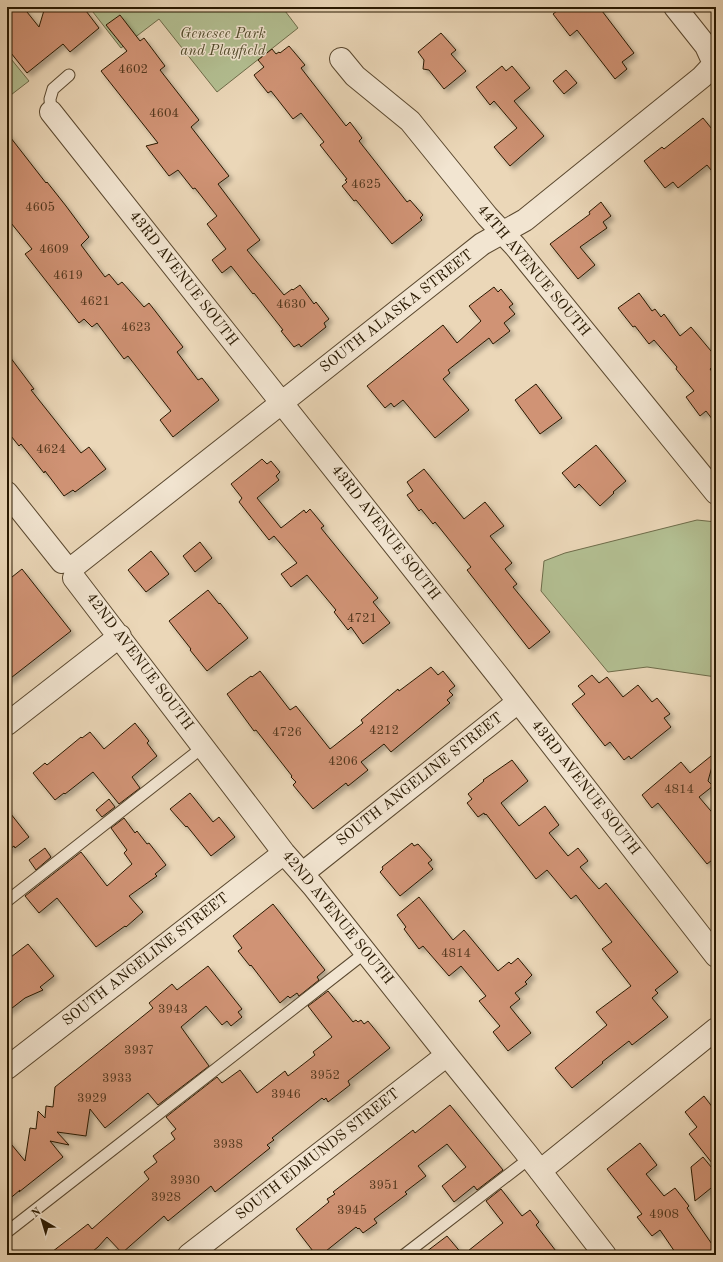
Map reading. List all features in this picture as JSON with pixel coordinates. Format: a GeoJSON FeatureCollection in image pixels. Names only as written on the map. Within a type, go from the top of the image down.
{"type":"FeatureCollection","features":[{"type":"Feature","properties":{"kind":"street"},"geometry":{"type":"LineString","coordinates":[[675,7],[706,46],[715,65]]}},
{"type":"Feature","properties":{"kind":"street","name":"44TH AVENUE SOUTH"},"geometry":{"type":"LineString","coordinates":[[341,59],[355,76],[410,121],[487,216],[515,246],[716,493]]}},
{"type":"Feature","properties":{"kind":"street","name":"SOUTH ALASKA STREET"},"geometry":{"type":"LineString","coordinates":[[71,568],[482,244],[532,215],[715,65]]}},
{"type":"Feature","properties":{"kind":"street","name":"43RD AVENUE SOUTH"},"geometry":{"type":"LineString","coordinates":[[50,112],[518,702],[716,956]]}},
{"type":"Feature","properties":{"kind":"street","name":"42ND AVENUE SOUTH"},"geometry":{"type":"LineString","coordinates":[[7,493],[71,568],[120,636],[284,853],[303,873],[535,1164],[605,1255]]}},
{"type":"Feature","properties":{"kind":"street"},"geometry":{"type":"LineString","coordinates":[[7,724],[120,636]]}},
{"type":"Feature","properties":{"kind":"street","name":"SOUTH ANGELINE STREET"},"geometry":{"type":"LineString","coordinates":[[303,873],[518,702]]}},
{"type":"Feature","properties":{"kind":"street","name":"SOUTH ANGELINE STREET"},"geometry":{"type":"LineString","coordinates":[[7,1068],[284,853]]}},
{"type":"Feature","properties":{"kind":"street"},"geometry":{"type":"LineString","coordinates":[[535,1164],[716,1029]]}},
{"type":"Feature","properties":{"kind":"street","name":"SOUTH EDMUNDS STREET"},"geometry":{"type":"LineString","coordinates":[[189,1255],[447,1055]]}},
{"type":"Feature","properties":{"kind":"lane"},"geometry":{"type":"LineString","coordinates":[[50,112],[50,99],[53,89],[69,75]]}},
{"type":"Feature","properties":{"kind":"lane"},"geometry":{"type":"LineString","coordinates":[[7,901],[203,747]]}},
{"type":"Feature","properties":{"kind":"lane"},"geometry":{"type":"LineString","coordinates":[[7,1232],[366,952]]}},
{"type":"Feature","properties":{"kind":"lane"},"geometry":{"type":"LineString","coordinates":[[404,1255],[535,1164]]}},
{"type":"Feature","properties":{"kind":"green space","name":"Genesee Park and Playfield"},"geometry":{"type":"Polygon","coordinates":[[[89,7],[282,7],[298,28],[217,92],[159,19],[121,48],[89,7]]]}},
{"type":"Feature","properties":{"kind":"green space"},"geometry":{"type":"Polygon","coordinates":[[[7,54],[29,81],[7,98],[7,54]]]}},
{"type":"Feature","properties":{"kind":"green space"},"geometry":{"type":"Polygon","coordinates":[[[697,520],[716,522],[716,677],[647,667],[608,672],[541,591],[544,561],[565,553],[697,520]]]}},
{"type":"Feature","properties":{"kind":"building"},"geometry":{"type":"Polygon","coordinates":[[[7,7],[23,7],[39,27],[45,7],[83,7],[99,28],[70,52],[63,44],[27,73],[7,48],[7,7]]]}},
{"type":"Feature","properties":{"kind":"building"},"geometry":{"type":"Polygon","coordinates":[[[562,7],[599,7],[634,53],[622,62],[627,69],[615,79],[577,30],[570,36],[553,14],[562,7]]]}},
{"type":"Feature","properties":{"kind":"building"},"geometry":{"type":"Polygon","coordinates":[[[120,15],[140,41],[144,38],[165,66],[160,70],[199,120],[191,127],[229,176],[218,184],[260,240],[247,250],[284,295],[300,285],[314,304],[316,302],[329,319],[324,323],[326,327],[301,347],[299,344],[294,347],[281,331],[283,330],[231,266],[222,273],[212,260],[226,249],[207,224],[217,216],[195,188],[193,189],[178,170],[169,176],[146,146],[158,143],[101,71],[127,51],[106,25],[120,15]]]}},
{"type":"Feature","properties":{"kind":"building"},"geometry":{"type":"Polygon","coordinates":[[[441,33],[456,50],[451,54],[466,71],[444,89],[429,70],[423,69],[424,60],[418,52],[441,33]]]}},
{"type":"Feature","properties":{"kind":"building"},"geometry":{"type":"Polygon","coordinates":[[[289,46],[305,65],[301,68],[346,126],[350,122],[362,138],[359,141],[407,202],[410,200],[423,215],[420,218],[422,220],[392,244],[356,200],[354,201],[342,186],[347,182],[345,180],[347,179],[320,145],[324,142],[301,113],[293,119],[271,91],[268,93],[254,75],[264,67],[258,60],[272,49],[276,54],[279,52],[280,53],[289,46]]]}},
{"type":"Feature","properties":{"kind":"building"},"geometry":{"type":"Polygon","coordinates":[[[502,66],[506,71],[512,66],[530,88],[514,101],[544,136],[510,166],[494,147],[517,128],[494,101],[490,105],[476,87],[502,66]]]}},
{"type":"Feature","properties":{"kind":"building"},"geometry":{"type":"Polygon","coordinates":[[[566,70],[577,83],[564,94],[553,81],[566,70]]]}},
{"type":"Feature","properties":{"kind":"building"},"geometry":{"type":"Polygon","coordinates":[[[703,118],[716,134],[716,176],[707,165],[678,188],[673,182],[665,188],[644,161],[662,147],[664,149],[703,118]]]}},
{"type":"Feature","properties":{"kind":"building"},"geometry":{"type":"Polygon","coordinates":[[[7,133],[89,237],[81,245],[105,277],[109,274],[118,285],[122,282],[144,307],[149,303],[183,347],[177,352],[198,380],[202,378],[219,400],[173,437],[160,420],[171,411],[128,356],[124,359],[97,323],[92,327],[84,319],[79,323],[25,254],[32,249],[7,218],[7,133]]]}},
{"type":"Feature","properties":{"kind":"building"},"geometry":{"type":"Polygon","coordinates":[[[601,202],[611,216],[603,222],[607,228],[580,247],[595,265],[578,279],[550,244],[590,214],[589,212],[601,202]]]}},
{"type":"Feature","properties":{"kind":"building"},"geometry":{"type":"Polygon","coordinates":[[[494,287],[498,292],[501,289],[513,304],[509,307],[515,314],[504,323],[510,331],[493,344],[489,338],[448,370],[450,373],[443,379],[469,410],[435,438],[403,400],[394,407],[391,403],[385,408],[367,386],[443,325],[457,343],[481,321],[469,306],[494,287]]]}},
{"type":"Feature","properties":{"kind":"building"},"geometry":{"type":"Polygon","coordinates":[[[639,293],[652,311],[655,309],[661,317],[664,314],[680,336],[691,327],[716,357],[716,364],[710,369],[716,377],[716,424],[706,411],[700,416],[686,397],[694,391],[676,369],[677,367],[654,340],[649,344],[618,308],[639,293]]]}},
{"type":"Feature","properties":{"kind":"building"},"geometry":{"type":"Polygon","coordinates":[[[7,353],[34,389],[31,390],[81,453],[89,447],[106,469],[75,492],[73,490],[64,496],[45,471],[44,473],[21,444],[19,446],[7,431],[7,353]]]}},
{"type":"Feature","properties":{"kind":"building"},"geometry":{"type":"Polygon","coordinates":[[[536,384],[562,418],[540,434],[515,400],[536,384]]]}},
{"type":"Feature","properties":{"kind":"building"},"geometry":{"type":"Polygon","coordinates":[[[596,445],[626,481],[600,506],[579,484],[575,488],[562,473],[596,445]]]}},
{"type":"Feature","properties":{"kind":"building"},"geometry":{"type":"Polygon","coordinates":[[[262,459],[267,464],[271,461],[280,472],[276,476],[279,480],[257,498],[281,528],[304,510],[306,513],[310,509],[324,526],[321,528],[378,598],[373,602],[390,623],[363,644],[351,627],[348,630],[334,612],[336,610],[307,575],[291,587],[281,574],[297,563],[274,536],[269,540],[239,502],[242,498],[231,484],[262,459]]]}},
{"type":"Feature","properties":{"kind":"building"},"geometry":{"type":"Polygon","coordinates":[[[424,469],[464,519],[485,502],[504,526],[490,536],[512,563],[505,569],[517,584],[513,587],[550,632],[529,649],[467,570],[471,567],[435,522],[433,524],[421,509],[419,511],[407,495],[413,491],[407,482],[424,469]]]}},
{"type":"Feature","properties":{"kind":"building"},"geometry":{"type":"Polygon","coordinates":[[[200,542],[212,558],[195,572],[183,556],[200,542]]]}},
{"type":"Feature","properties":{"kind":"building"},"geometry":{"type":"Polygon","coordinates":[[[151,551],[169,574],[146,592],[128,570],[151,551]]]}},
{"type":"Feature","properties":{"kind":"building"},"geometry":{"type":"Polygon","coordinates":[[[22,569],[71,631],[7,681],[7,581],[22,569]]]}},
{"type":"Feature","properties":{"kind":"building"},"geometry":{"type":"Polygon","coordinates":[[[208,590],[248,638],[207,671],[169,621],[208,590]]]}},
{"type":"Feature","properties":{"kind":"building"},"geometry":{"type":"Polygon","coordinates":[[[431,667],[438,675],[443,671],[455,686],[449,691],[453,695],[447,700],[450,703],[391,752],[384,744],[361,762],[368,770],[348,786],[346,783],[313,809],[293,785],[296,782],[291,777],[292,776],[256,730],[254,731],[227,694],[260,671],[290,710],[296,706],[330,749],[363,723],[361,720],[398,689],[399,691],[431,667]]]}},
{"type":"Feature","properties":{"kind":"building"},"geometry":{"type":"Polygon","coordinates":[[[592,675],[599,683],[607,677],[623,697],[638,685],[652,702],[657,698],[670,714],[664,718],[671,727],[631,759],[629,756],[624,760],[610,742],[605,746],[572,704],[585,694],[578,686],[592,675]]]}},
{"type":"Feature","properties":{"kind":"building"},"geometry":{"type":"Polygon","coordinates":[[[135,723],[149,741],[147,743],[157,756],[132,777],[140,788],[119,804],[93,772],[55,800],[33,773],[45,763],[47,765],[81,737],[82,738],[90,732],[104,749],[135,723]]]}},
{"type":"Feature","properties":{"kind":"building"},"geometry":{"type":"Polygon","coordinates":[[[716,752],[708,781],[713,786],[699,797],[716,817],[716,857],[707,864],[658,803],[652,808],[642,795],[681,762],[690,773],[716,752]]]}},
{"type":"Feature","properties":{"kind":"building"},"geometry":{"type":"Polygon","coordinates":[[[512,760],[528,781],[501,803],[519,826],[545,806],[559,825],[549,833],[568,856],[578,848],[588,861],[580,867],[599,889],[606,883],[678,972],[655,990],[658,993],[652,998],[668,1017],[632,1045],[629,1041],[572,1088],[555,1068],[607,1025],[596,1012],[631,986],[602,949],[612,942],[576,895],[571,899],[547,870],[536,879],[486,814],[485,815],[484,813],[478,817],[467,803],[472,799],[468,794],[484,781],[483,780],[512,760]]]}},
{"type":"Feature","properties":{"kind":"building"},"geometry":{"type":"Polygon","coordinates":[[[190,793],[213,822],[219,817],[235,837],[211,856],[187,826],[186,827],[170,809],[190,793]]]}},
{"type":"Feature","properties":{"kind":"building"},"geometry":{"type":"Polygon","coordinates":[[[109,799],[115,807],[102,817],[96,810],[109,799]]]}},
{"type":"Feature","properties":{"kind":"building"},"geometry":{"type":"Polygon","coordinates":[[[7,809],[29,837],[15,848],[14,846],[7,851],[7,809]]]}},
{"type":"Feature","properties":{"kind":"building"},"geometry":{"type":"Polygon","coordinates":[[[124,818],[135,833],[137,831],[147,844],[149,843],[166,865],[155,874],[157,876],[129,896],[143,912],[126,927],[125,926],[96,947],[57,898],[39,913],[25,896],[81,852],[107,886],[132,864],[124,853],[127,850],[111,828],[124,818]]]}},
{"type":"Feature","properties":{"kind":"building"},"geometry":{"type":"Polygon","coordinates":[[[412,843],[414,846],[418,844],[432,860],[428,863],[433,869],[400,896],[380,872],[383,869],[382,867],[412,843]]]}},
{"type":"Feature","properties":{"kind":"building"},"geometry":{"type":"Polygon","coordinates":[[[45,848],[51,857],[36,870],[29,860],[45,848]]]}},
{"type":"Feature","properties":{"kind":"building"},"geometry":{"type":"Polygon","coordinates":[[[419,897],[453,940],[464,930],[498,971],[509,962],[511,964],[518,958],[532,975],[525,982],[527,984],[515,993],[520,999],[510,1007],[531,1033],[508,1051],[493,1032],[500,1026],[479,1001],[486,996],[461,966],[449,976],[423,946],[419,949],[404,929],[406,927],[397,915],[419,897]]]}},
{"type":"Feature","properties":{"kind":"building"},"geometry":{"type":"Polygon","coordinates":[[[273,904],[325,970],[317,977],[319,980],[299,996],[297,993],[290,998],[288,996],[280,1003],[251,965],[250,966],[238,951],[242,948],[233,936],[273,904]]]}},
{"type":"Feature","properties":{"kind":"building"},"geometry":{"type":"Polygon","coordinates":[[[28,944],[54,976],[40,987],[43,990],[25,998],[7,1012],[7,960],[28,944]]]}},
{"type":"Feature","properties":{"kind":"building"},"geometry":{"type":"Polygon","coordinates":[[[208,966],[242,1009],[238,1012],[242,1017],[231,1026],[227,1021],[222,1025],[206,1006],[181,1027],[209,1066],[158,1105],[148,1093],[105,1128],[90,1109],[86,1136],[57,1132],[69,1145],[50,1141],[63,1157],[7,1201],[7,1139],[25,1161],[30,1128],[36,1129],[38,1111],[45,1118],[46,1106],[53,1107],[55,1087],[153,1008],[149,1003],[172,984],[177,990],[208,966]]]}},
{"type":"Feature","properties":{"kind":"building"},"geometry":{"type":"Polygon","coordinates":[[[328,991],[353,1022],[356,1020],[358,1022],[361,1020],[364,1024],[368,1021],[390,1048],[348,1081],[350,1085],[328,1102],[326,1098],[324,1100],[322,1098],[272,1138],[274,1140],[267,1145],[270,1148],[215,1192],[211,1186],[168,1221],[164,1216],[122,1253],[107,1237],[88,1255],[48,1255],[88,1224],[92,1229],[149,1179],[144,1172],[157,1162],[153,1156],[175,1139],[171,1133],[176,1129],[166,1117],[217,1077],[222,1083],[240,1070],[257,1093],[285,1071],[288,1076],[315,1055],[313,1052],[332,1037],[308,1006],[328,991]]]}},
{"type":"Feature","properties":{"kind":"building"},"geometry":{"type":"Polygon","coordinates":[[[704,1096],[716,1112],[716,1168],[689,1134],[697,1127],[685,1112],[704,1096]]]}},
{"type":"Feature","properties":{"kind":"building"},"geometry":{"type":"Polygon","coordinates":[[[450,1105],[503,1170],[477,1190],[474,1186],[454,1202],[442,1186],[466,1167],[447,1144],[418,1166],[426,1176],[405,1192],[407,1194],[374,1219],[377,1223],[363,1233],[356,1227],[321,1255],[316,1255],[296,1229],[329,1202],[327,1199],[335,1194],[333,1192],[413,1130],[415,1133],[450,1105]]]}},
{"type":"Feature","properties":{"kind":"building"},"geometry":{"type":"Polygon","coordinates":[[[640,1143],[657,1165],[646,1174],[664,1196],[675,1188],[689,1206],[687,1208],[716,1250],[716,1255],[677,1255],[660,1230],[652,1236],[637,1217],[642,1214],[607,1169],[640,1143]]]}},
{"type":"Feature","properties":{"kind":"building"},"geometry":{"type":"Polygon","coordinates":[[[703,1157],[716,1173],[716,1184],[695,1201],[691,1167],[703,1157]]]}},
{"type":"Feature","properties":{"kind":"building"},"geometry":{"type":"Polygon","coordinates":[[[501,1189],[522,1216],[530,1210],[539,1222],[536,1225],[559,1255],[463,1255],[503,1223],[486,1201],[501,1189]]]}},
{"type":"Feature","properties":{"kind":"building"},"geometry":{"type":"Polygon","coordinates":[[[447,1236],[463,1255],[422,1255],[447,1236]]]}}]}
